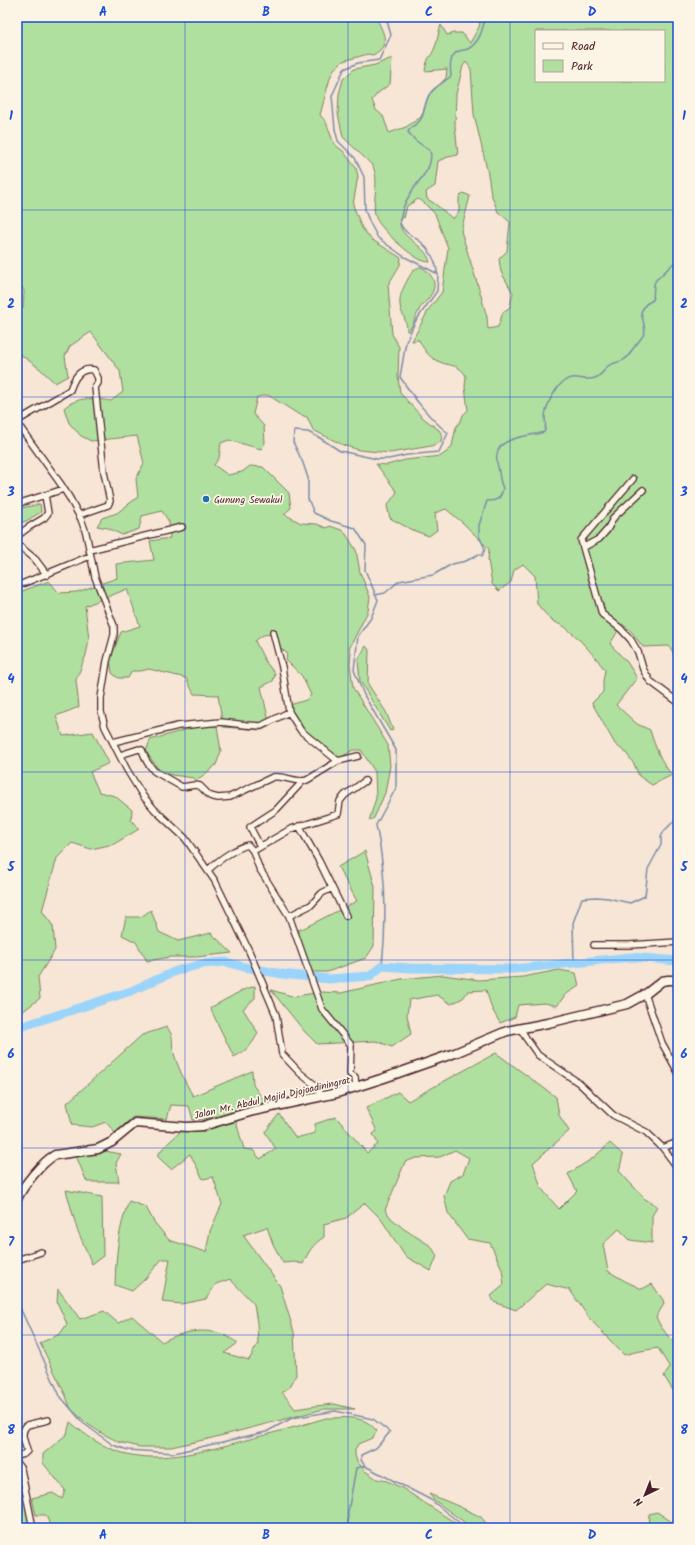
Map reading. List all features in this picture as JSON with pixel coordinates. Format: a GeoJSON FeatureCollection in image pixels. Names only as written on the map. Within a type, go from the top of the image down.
{"type":"FeatureCollection","features":[{"type":"Feature","properties":{"kind":"street"},"geometry":{"type":"LineString","coordinates":[[79,515],[108,505],[110,501],[104,472],[95,387],[98,384],[98,378],[94,370],[87,369],[82,370],[73,381],[70,390],[17,422],[64,489],[79,515],[85,529],[95,577],[114,626],[114,635],[104,679],[100,712],[105,727],[143,796],[155,810],[185,838],[219,888],[250,951],[277,1019],[280,1050],[283,1057],[314,1085],[320,1093],[320,1097]]}},
{"type":"Feature","properties":{"kind":"street"},"geometry":{"type":"LineString","coordinates":[[633,478],[581,540],[602,614],[621,629],[630,640],[638,652],[643,669],[650,681],[678,702]]}},
{"type":"Feature","properties":{"kind":"street"},"geometry":{"type":"LineString","coordinates":[[17,504],[64,489]]}},
{"type":"Feature","properties":{"kind":"street"},"geometry":{"type":"LineString","coordinates":[[584,547],[598,539],[607,530],[614,517],[643,490]]}},
{"type":"Feature","properties":{"kind":"street"},"geometry":{"type":"LineString","coordinates":[[17,536],[28,526],[44,518],[48,513],[45,495]]}},
{"type":"Feature","properties":{"kind":"street"},"geometry":{"type":"LineString","coordinates":[[17,586],[47,575],[90,553],[182,528]]}},
{"type":"Feature","properties":{"kind":"street"},"geometry":{"type":"LineString","coordinates":[[17,544],[35,559],[47,575]]}},
{"type":"Feature","properties":{"kind":"street"},"geometry":{"type":"LineString","coordinates":[[273,632],[282,667],[289,712],[301,730],[338,761]]}},
{"type":"Feature","properties":{"kind":"street"},"geometry":{"type":"LineString","coordinates":[[113,742],[178,726],[221,722],[246,726],[262,726],[289,712]]}},
{"type":"Feature","properties":{"kind":"street"},"geometry":{"type":"LineString","coordinates":[[120,756],[139,749],[142,750],[150,767],[154,771],[182,786],[200,786],[210,796],[218,798],[230,797],[273,777],[279,776],[303,781],[313,778],[338,761],[358,756]]}},
{"type":"Feature","properties":{"kind":"street"},"geometry":{"type":"LineString","coordinates":[[260,846],[250,827],[276,810],[303,781]]}},
{"type":"Feature","properties":{"kind":"street"},"geometry":{"type":"LineString","coordinates":[[253,850],[299,826],[338,814],[340,801],[345,795],[365,781]]}},
{"type":"Feature","properties":{"kind":"street"},"geometry":{"type":"LineString","coordinates":[[299,826],[319,861],[346,916]]}},
{"type":"Feature","properties":{"kind":"street"},"geometry":{"type":"LineString","coordinates":[[208,870],[236,849],[248,845],[253,850],[258,865],[289,916],[322,1009],[351,1045],[350,1074],[354,1077],[356,1088]]}},
{"type":"Feature","properties":{"kind":"street"},"geometry":{"type":"LineString","coordinates":[[289,916],[311,905],[322,893],[332,888]]}},
{"type":"Feature","properties":{"kind":"street"},"geometry":{"type":"LineString","coordinates":[[594,945],[629,946],[678,942]]}},
{"type":"Feature","properties":{"kind":"street","name":"Jalan Mr. Abdul Majid Djojoadiningrat"},"geometry":{"type":"LineString","coordinates":[[17,1199],[25,1186],[50,1158],[55,1155],[98,1149],[112,1142],[135,1123],[187,1127],[203,1126],[253,1112],[356,1088],[455,1052],[503,1032],[624,1006],[645,994],[662,981],[678,980]]}},
{"type":"Feature","properties":{"kind":"street"},"geometry":{"type":"LineString","coordinates":[[645,994],[662,1043],[678,1072]]}},
{"type":"Feature","properties":{"kind":"street"},"geometry":{"type":"LineString","coordinates":[[524,1027],[526,1038],[538,1055],[580,1083],[613,1115],[646,1132],[663,1148],[678,1168]]}},
{"type":"Feature","properties":{"kind":"street"},"geometry":{"type":"LineString","coordinates":[[663,1148],[678,1142]]}},
{"type":"Feature","properties":{"kind":"street"},"geometry":{"type":"LineString","coordinates":[[17,1260],[41,1252]]}},
{"type":"Feature","properties":{"kind":"street"},"geometry":{"type":"LineString","coordinates":[[17,1456],[24,1454],[27,1451],[22,1434],[25,1427],[27,1425],[48,1420]]}},
{"type":"Feature","properties":{"kind":"street"},"geometry":{"type":"LineString","coordinates":[[17,1464],[21,1469],[33,1528]]}},
{"type":"Feature","properties":{"kind":"green space"},"geometry":{"type":"Polygon","coordinates":[[[17,17],[376,17],[384,38],[382,47],[373,55],[368,54],[343,61],[334,69],[330,78],[320,115],[326,122],[334,144],[343,151],[356,168],[358,176],[353,205],[362,228],[371,239],[401,258],[400,265],[388,285],[392,334],[399,347],[398,376],[400,393],[422,417],[439,430],[442,435],[441,442],[431,446],[390,453],[359,450],[343,445],[313,430],[307,417],[298,414],[268,395],[257,397],[253,414],[264,426],[265,443],[261,449],[229,440],[221,443],[219,458],[214,465],[228,475],[242,472],[250,466],[263,467],[289,493],[291,508],[284,514],[301,523],[317,524],[326,528],[330,526],[344,531],[356,550],[360,572],[370,597],[368,611],[349,649],[351,652],[350,664],[353,688],[388,745],[390,766],[385,793],[374,818],[369,821],[376,798],[375,772],[361,750],[353,750],[335,761],[292,723],[287,716],[292,714],[290,705],[306,700],[311,695],[302,676],[286,660],[287,653],[281,649],[276,634],[263,635],[255,641],[265,661],[275,674],[273,681],[261,687],[270,726],[262,730],[223,727],[218,695],[194,694],[186,678],[149,669],[132,671],[128,678],[118,678],[112,673],[110,660],[121,632],[140,626],[127,589],[85,606],[89,639],[86,655],[76,680],[79,707],[56,716],[63,736],[93,732],[109,763],[90,772],[99,792],[115,796],[132,810],[131,820],[139,829],[114,844],[91,849],[72,843],[57,858],[42,911],[53,926],[55,950],[38,977],[40,998],[17,1016],[17,593],[49,581],[59,593],[77,592],[117,578],[116,564],[154,560],[150,541],[170,538],[169,522],[162,511],[142,516],[139,529],[122,535],[108,528],[97,526],[102,518],[117,513],[138,497],[136,479],[144,463],[137,436],[91,441],[81,436],[69,423],[64,408],[69,404],[86,399],[111,401],[123,392],[120,371],[91,332],[70,346],[65,356],[68,376],[55,383],[39,368],[17,352],[17,311],[23,308],[24,291],[17,276],[17,17]]]}},
{"type":"Feature","properties":{"kind":"green space"},"geometry":{"type":"Polygon","coordinates":[[[481,17],[678,17],[678,660],[669,646],[643,647],[630,630],[622,624],[610,644],[627,662],[637,678],[616,705],[637,724],[650,730],[659,754],[672,775],[652,785],[639,776],[634,764],[626,753],[615,744],[592,703],[603,692],[605,670],[578,638],[565,627],[551,620],[537,604],[535,576],[523,564],[514,570],[511,582],[499,591],[492,584],[488,560],[489,549],[463,523],[446,509],[435,513],[437,530],[429,536],[412,530],[390,518],[387,506],[397,492],[376,464],[387,465],[405,460],[441,456],[449,450],[452,446],[456,427],[461,421],[463,415],[468,410],[465,387],[466,376],[457,367],[444,364],[430,356],[419,340],[412,341],[429,309],[442,292],[448,248],[435,214],[418,199],[407,206],[404,218],[400,217],[400,224],[406,236],[423,250],[430,262],[421,260],[410,253],[382,227],[377,220],[374,209],[376,185],[375,172],[373,166],[343,137],[338,114],[339,94],[343,79],[354,69],[375,65],[392,58],[390,84],[378,93],[372,100],[376,110],[383,116],[389,133],[406,127],[421,117],[429,95],[446,78],[447,69],[425,71],[427,62],[434,51],[441,25],[447,35],[462,33],[470,43],[479,27],[481,17]],[[466,62],[463,66],[456,94],[455,126],[458,155],[438,161],[435,186],[426,192],[427,199],[453,219],[459,211],[459,197],[463,193],[470,196],[461,231],[487,317],[488,329],[498,327],[503,312],[510,307],[513,293],[501,272],[499,259],[507,251],[510,222],[498,212],[491,194],[488,174],[474,114],[471,69],[466,62]]]}},
{"type":"Feature","properties":{"kind":"green space"},"geometry":{"type":"Polygon","coordinates":[[[421,267],[434,281],[434,289],[420,308],[409,331],[407,331],[400,305],[400,296],[409,277],[415,269],[421,267]]]}},
{"type":"Feature","properties":{"kind":"green space"},"geometry":{"type":"Polygon","coordinates":[[[40,504],[41,512],[26,521],[17,524],[17,509],[40,504]]]}},
{"type":"Feature","properties":{"kind":"green space"},"geometry":{"type":"Polygon","coordinates":[[[366,646],[369,650],[368,684],[386,712],[393,730],[390,731],[360,681],[358,660],[366,646]]]}},
{"type":"Feature","properties":{"kind":"green space"},"geometry":{"type":"Polygon","coordinates":[[[217,726],[221,751],[216,765],[196,781],[194,778],[172,775],[160,771],[146,752],[150,740],[195,727],[217,726]]]}},
{"type":"Feature","properties":{"kind":"green space"},"geometry":{"type":"Polygon","coordinates":[[[365,851],[375,887],[374,946],[366,958],[327,972],[312,972],[297,930],[302,929],[357,901],[338,867],[365,851]]]}},
{"type":"Feature","properties":{"kind":"green space"},"geometry":{"type":"Polygon","coordinates":[[[151,910],[159,932],[178,941],[211,933],[232,953],[196,957],[170,957],[147,961],[136,942],[122,935],[126,917],[141,917],[151,910]]]}},
{"type":"Feature","properties":{"kind":"green space"},"geometry":{"type":"Polygon","coordinates":[[[559,970],[576,973],[579,986],[565,995],[557,1006],[545,1003],[518,1005],[515,1017],[500,1023],[492,1009],[486,990],[468,991],[463,998],[451,1004],[437,995],[409,1000],[407,1015],[411,1034],[392,1047],[376,1041],[317,1044],[305,1032],[271,990],[295,997],[322,992],[341,993],[401,979],[443,975],[479,980],[523,977],[559,970]]]}},
{"type":"Feature","properties":{"kind":"green space"},"geometry":{"type":"Polygon","coordinates":[[[255,986],[255,998],[243,1009],[258,1033],[248,1047],[234,1057],[210,1008],[243,990],[255,986]]]}},
{"type":"Feature","properties":{"kind":"green space"},"geometry":{"type":"Polygon","coordinates":[[[167,1027],[172,1036],[173,1050],[177,1062],[184,1080],[193,1096],[252,1071],[253,1085],[265,1102],[230,1114],[193,1120],[189,1106],[171,1105],[167,1119],[133,1117],[115,1133],[106,1122],[92,1127],[72,1125],[67,1103],[142,1035],[167,1027]]]}},
{"type":"Feature","properties":{"kind":"green space"},"geometry":{"type":"Polygon","coordinates":[[[496,1053],[556,1097],[559,1115],[569,1131],[533,1163],[541,1188],[559,1209],[577,1191],[568,1174],[593,1158],[610,1143],[623,1155],[619,1171],[645,1199],[657,1206],[652,1216],[652,1243],[630,1240],[619,1229],[603,1244],[608,1271],[642,1289],[652,1284],[663,1300],[664,1304],[656,1317],[661,1327],[672,1341],[678,1341],[678,1390],[672,1389],[664,1376],[670,1368],[658,1348],[624,1355],[589,1318],[570,1290],[546,1284],[516,1310],[494,1302],[491,1296],[504,1285],[502,1269],[490,1243],[467,1239],[448,1213],[444,1196],[450,1181],[463,1174],[469,1158],[455,1150],[440,1157],[416,1158],[405,1162],[385,1210],[391,1218],[404,1229],[431,1246],[437,1256],[431,1271],[405,1256],[381,1219],[365,1203],[346,1218],[324,1224],[324,1237],[311,1249],[303,1264],[294,1262],[283,1263],[273,1244],[267,1227],[243,1235],[280,1286],[294,1332],[296,1375],[290,1387],[282,1392],[295,1409],[334,1404],[355,1409],[324,1409],[171,1447],[140,1447],[119,1442],[89,1425],[73,1411],[40,1343],[60,1334],[67,1324],[57,1302],[58,1289],[80,1319],[104,1311],[118,1323],[132,1316],[162,1342],[184,1333],[208,1331],[226,1336],[238,1343],[224,1353],[249,1360],[258,1343],[254,1304],[230,1279],[216,1284],[206,1299],[181,1304],[162,1302],[170,1259],[162,1259],[145,1279],[132,1291],[115,1285],[118,1242],[122,1222],[129,1201],[146,1207],[154,1222],[169,1240],[206,1252],[210,1231],[222,1204],[213,1177],[203,1179],[190,1154],[171,1169],[157,1156],[163,1148],[180,1132],[236,1122],[244,1149],[253,1150],[260,1159],[276,1149],[265,1132],[279,1114],[296,1138],[315,1133],[315,1124],[336,1117],[367,1153],[378,1144],[373,1134],[377,1131],[366,1108],[398,1092],[408,1101],[496,1053]]]}},
{"type":"Feature","properties":{"kind":"green space"},"geometry":{"type":"Polygon","coordinates":[[[105,1151],[121,1154],[116,1163],[119,1182],[87,1182],[76,1156],[105,1151]]]}},
{"type":"Feature","properties":{"kind":"green space"},"geometry":{"type":"Polygon","coordinates":[[[66,1190],[102,1197],[103,1256],[92,1264],[77,1229],[66,1190]]]}},
{"type":"Feature","properties":{"kind":"green space"},"geometry":{"type":"Polygon","coordinates":[[[326,1418],[360,1419],[372,1426],[377,1431],[372,1438],[358,1444],[355,1450],[357,1461],[365,1471],[377,1479],[387,1481],[402,1488],[463,1528],[51,1528],[46,1515],[36,1515],[32,1498],[53,1493],[62,1499],[65,1490],[43,1463],[43,1454],[67,1434],[70,1422],[89,1437],[108,1447],[123,1453],[153,1457],[185,1454],[217,1448],[326,1418]]]}},
{"type":"Feature","properties":{"kind":"green space"},"geometry":{"type":"Polygon","coordinates":[[[17,1468],[18,1469],[30,1528],[17,1528],[17,1468]]]}},
{"type":"Feature","properties":{"kind":"green space"},"geometry":{"type":"Polygon","coordinates":[[[429,1494],[481,1517],[490,1528],[472,1528],[434,1500],[429,1494]]]}},
{"type":"Feature","properties":{"kind":"green space"},"geometry":{"type":"Polygon","coordinates":[[[657,1512],[678,1526],[678,1528],[648,1528],[649,1514],[657,1512]]]}},
{"type":"Feature","properties":{"kind":"waterway"},"geometry":{"type":"LineString","coordinates":[[382,17],[387,21],[391,35],[379,60],[358,63],[344,69],[332,96],[335,129],[338,141],[355,158],[364,177],[365,210],[378,238],[403,256],[438,274],[437,291],[415,322],[406,342],[400,377],[422,407],[448,433],[439,452],[407,455],[389,459],[377,459],[340,451],[308,432],[294,431],[293,442],[308,478],[308,499],[314,513],[331,521],[355,528],[366,545],[365,570],[378,600],[371,618],[358,636],[354,670],[364,695],[396,750],[396,788],[376,825],[382,860],[385,895],[385,931],[382,966]]}},
{"type":"Feature","properties":{"kind":"waterway"},"geometry":{"type":"LineString","coordinates":[[437,273],[434,260],[427,248],[406,232],[400,223],[406,202],[412,190],[424,175],[430,164],[431,157],[430,151],[415,140],[408,132],[421,119],[431,92],[451,76],[450,65],[453,55],[459,51],[468,49],[478,39],[482,31],[485,17]]}},
{"type":"Feature","properties":{"kind":"waterway"},"geometry":{"type":"LineString","coordinates":[[375,595],[385,593],[399,581],[433,575],[452,564],[466,561],[479,554],[482,556],[485,549],[479,536],[479,525],[487,501],[498,499],[503,488],[500,480],[497,457],[499,449],[503,444],[510,440],[544,432],[546,427],[546,412],[551,398],[557,389],[567,379],[595,378],[608,366],[628,357],[643,336],[645,330],[641,312],[646,304],[653,300],[654,284],[656,280],[678,259]]}},
{"type":"Feature","properties":{"kind":"waterway"},"geometry":{"type":"LineString","coordinates":[[574,963],[573,923],[582,898],[608,898],[630,903],[645,896],[648,869],[661,845],[661,837],[664,831],[678,817]]}},
{"type":"Feature","properties":{"kind":"waterway"},"geometry":{"type":"LineString","coordinates":[[17,1028],[131,991],[176,971],[202,964],[226,962],[282,974],[329,979],[370,976],[382,966],[409,968],[514,969],[632,957],[678,961]]}},
{"type":"Feature","properties":{"kind":"waterway"},"geometry":{"type":"LineString","coordinates":[[17,1301],[60,1396],[83,1423],[113,1445],[128,1450],[174,1453],[266,1432],[292,1418],[335,1411],[373,1419],[390,1432],[376,1448],[361,1455],[361,1460],[365,1466],[431,1500],[466,1528]]}},
{"type":"Feature","properties":{"kind":"waterway"},"geometry":{"type":"LineString","coordinates":[[348,1528],[348,1512],[356,1468],[365,1466]]}},
{"type":"Feature","properties":{"kind":"place","name":"Gunung Sewakul"},"geometry":{"type":"Point","coordinates":[206,499]}}]}
